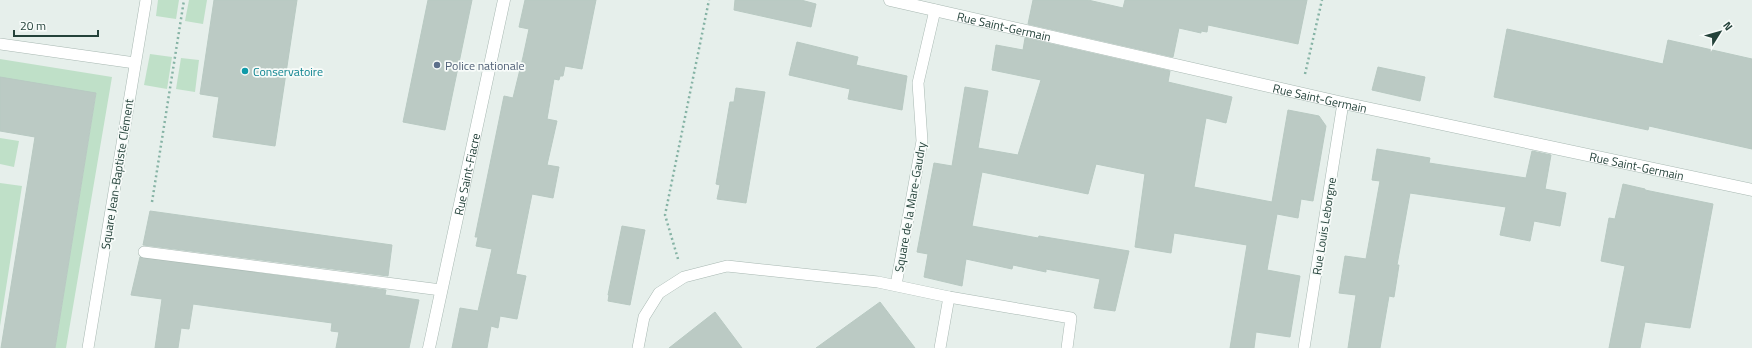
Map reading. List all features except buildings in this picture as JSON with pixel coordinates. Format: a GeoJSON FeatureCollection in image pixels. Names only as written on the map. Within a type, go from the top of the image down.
{"type":"FeatureCollection","features":[{"type":"Feature","properties":{"kind":"street","name":"Rue Saint-Fiacre"},"geometry":{"type":"LineString","coordinates":[[429,348],[440,290],[504,0]]}},
{"type":"Feature","properties":{"kind":"street","name":"Rue Saint-Germain"},"geometry":{"type":"LineString","coordinates":[[890,0],[1343,103],[1752,190]]}},
{"type":"Feature","properties":{"kind":"lane","name":"Square Jean-Baptiste Clément"},"geometry":{"type":"LineString","coordinates":[[88,348],[146,0]]}},
{"type":"Feature","properties":{"kind":"lane","name":"Square de la Mare-Gaudry"},"geometry":{"type":"LineString","coordinates":[[896,285],[922,141],[918,84],[935,10]]}},
{"type":"Feature","properties":{"kind":"lane"},"geometry":{"type":"LineString","coordinates":[[0,44],[135,63]]}},
{"type":"Feature","properties":{"kind":"lane","name":"Rue Louis Leborgne"},"geometry":{"type":"LineString","coordinates":[[1304,348],[1343,103]]}},
{"type":"Feature","properties":{"kind":"lane"},"geometry":{"type":"LineString","coordinates":[[144,252],[440,290]]}},
{"type":"Feature","properties":{"kind":"lane","name":"Square de la Mare-Gaudry"},"geometry":{"type":"LineString","coordinates":[[638,348],[644,317],[659,293],[684,277],[727,266],[896,285],[949,297],[1071,318],[1066,348]]}},
{"type":"Feature","properties":{"kind":"lane"},"geometry":{"type":"LineString","coordinates":[[940,348],[949,297]]}},
{"type":"Feature","properties":{"kind":"path"},"geometry":{"type":"LineString","coordinates":[[152,202],[184,0]]}},
{"type":"Feature","properties":{"kind":"path"},"geometry":{"type":"LineString","coordinates":[[684,277],[665,215],[709,0]]}},
{"type":"Feature","properties":{"kind":"path"},"geometry":{"type":"LineString","coordinates":[[1300,93],[1322,0]]}},
{"type":"Feature","properties":{"kind":"green space"},"geometry":{"type":"Polygon","coordinates":[[[158,0],[179,0],[176,19],[156,16],[158,0]]]}},
{"type":"Feature","properties":{"kind":"green space"},"geometry":{"type":"Polygon","coordinates":[[[189,0],[207,0],[203,24],[185,21],[189,0]]]}},
{"type":"Feature","properties":{"kind":"green space"},"geometry":{"type":"Polygon","coordinates":[[[150,54],[172,57],[167,89],[144,85],[150,54]]]}},
{"type":"Feature","properties":{"kind":"green space"},"geometry":{"type":"Polygon","coordinates":[[[181,58],[199,60],[195,92],[176,89],[181,58]]]}},
{"type":"Feature","properties":{"kind":"green space"},"geometry":{"type":"Polygon","coordinates":[[[0,59],[112,77],[66,348],[55,348],[96,94],[0,78],[0,59]]]}},
{"type":"Feature","properties":{"kind":"green space"},"geometry":{"type":"Polygon","coordinates":[[[0,138],[19,141],[14,167],[0,164],[0,138]]]}},
{"type":"Feature","properties":{"kind":"green space"},"geometry":{"type":"Polygon","coordinates":[[[0,183],[22,186],[0,326],[0,183]]]}},
{"type":"Feature","properties":{"kind":"place","name":"Police nationale"},"geometry":{"type":"Point","coordinates":[437,65]}},
{"type":"Feature","properties":{"kind":"place","name":"Conservatoire"},"geometry":{"type":"Point","coordinates":[245,71]}}]}
